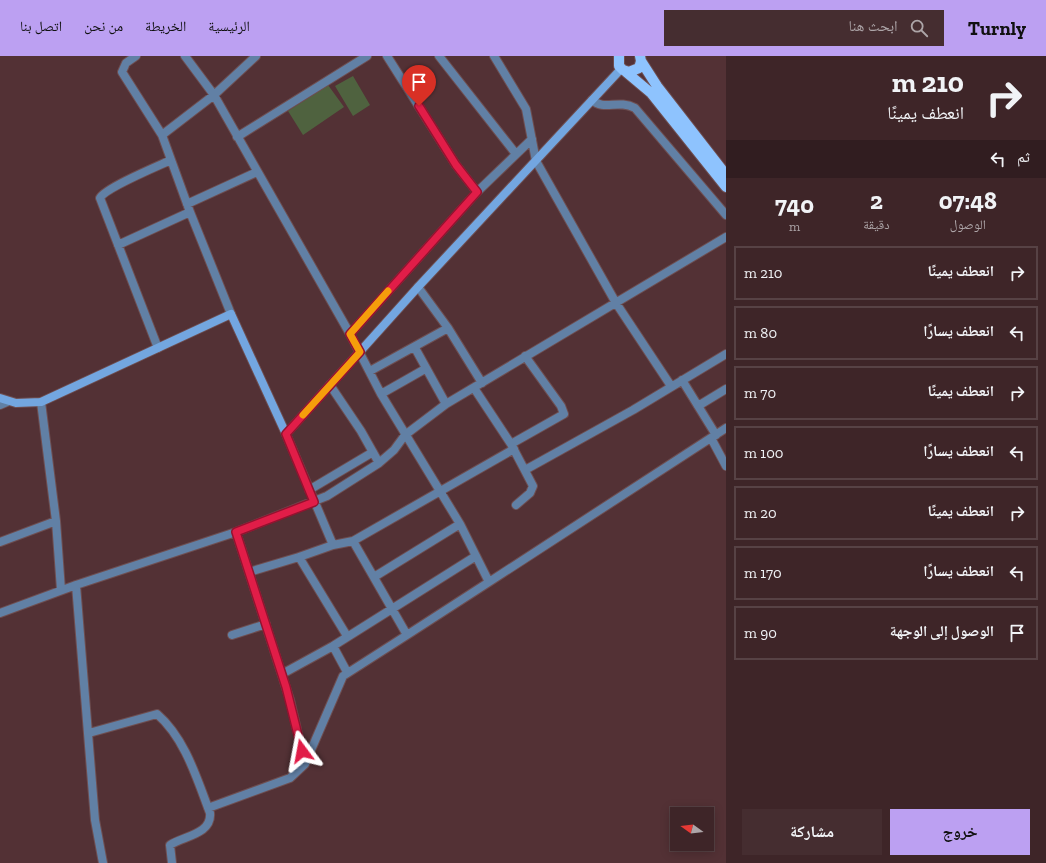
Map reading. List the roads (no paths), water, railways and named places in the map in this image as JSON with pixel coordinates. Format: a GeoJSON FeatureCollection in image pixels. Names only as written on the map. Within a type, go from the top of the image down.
{"type":"FeatureCollection","features":[{"type":"Feature","properties":{"kind":"main road"},"geometry":{"type":"LineString","coordinates":[[618,57],[623,70],[651,93],[726,187]]}},
{"type":"Feature","properties":{"kind":"main road"},"geometry":{"type":"LineString","coordinates":[[623,70],[636,70],[641,58]]}},
{"type":"Feature","properties":{"kind":"main road"},"geometry":{"type":"LineString","coordinates":[[641,58],[657,86],[726,175]]}},
{"type":"Feature","properties":{"kind":"street"},"geometry":{"type":"LineString","coordinates":[[136,56],[126,63],[122,72],[162,135],[189,208],[232,314],[286,434],[333,545]]}},
{"type":"Feature","properties":{"kind":"street"},"geometry":{"type":"LineString","coordinates":[[185,56],[214,95],[350,334],[381,394],[460,524],[489,582]]}},
{"type":"Feature","properties":{"kind":"street"},"geometry":{"type":"LineString","coordinates":[[237,137],[367,56]]}},
{"type":"Feature","properties":{"kind":"street"},"geometry":{"type":"LineString","coordinates":[[387,56],[456,165],[477,192]]}},
{"type":"Feature","properties":{"kind":"street"},"geometry":{"type":"LineString","coordinates":[[439,56],[516,154]]}},
{"type":"Feature","properties":{"kind":"street"},"geometry":{"type":"LineString","coordinates":[[494,56],[526,109],[536,161],[616,303],[671,386]]}},
{"type":"Feature","properties":{"kind":"street"},"geometry":{"type":"LineString","coordinates":[[162,135],[214,95],[254,57]]}},
{"type":"Feature","properties":{"kind":"street"},"geometry":{"type":"LineString","coordinates":[[286,434],[418,287],[592,100],[623,70]]}},
{"type":"Feature","properties":{"kind":"street"},"geometry":{"type":"LineString","coordinates":[[592,100],[600,105],[624,104],[635,108],[726,215]]}},
{"type":"Feature","properties":{"kind":"street"},"geometry":{"type":"LineString","coordinates":[[350,334],[477,192],[532,139]]}},
{"type":"Feature","properties":{"kind":"street"},"geometry":{"type":"LineString","coordinates":[[158,348],[101,202],[102,195],[115,186],[171,160]]}},
{"type":"Feature","properties":{"kind":"street"},"geometry":{"type":"LineString","coordinates":[[118,245],[257,172]]}},
{"type":"Feature","properties":{"kind":"street"},"geometry":{"type":"LineString","coordinates":[[0,613],[61,590],[236,532],[314,502],[333,493],[379,463],[394,450],[405,435],[446,404],[726,237]]}},
{"type":"Feature","properties":{"kind":"street"},"geometry":{"type":"LineString","coordinates":[[418,287],[448,328],[482,383]]}},
{"type":"Feature","properties":{"kind":"street"},"geometry":{"type":"LineString","coordinates":[[2,402],[24,404],[41,402],[232,314]]}},
{"type":"Feature","properties":{"kind":"street"},"geometry":{"type":"LineString","coordinates":[[370,371],[415,348],[448,328]]}},
{"type":"Feature","properties":{"kind":"street"},"geometry":{"type":"LineString","coordinates":[[415,348],[425,369],[446,404]]}},
{"type":"Feature","properties":{"kind":"street"},"geometry":{"type":"LineString","coordinates":[[525,470],[633,410],[726,354]]}},
{"type":"Feature","properties":{"kind":"street"},"geometry":{"type":"LineString","coordinates":[[249,572],[333,545],[353,541],[441,491],[564,414],[562,406],[525,356]]}},
{"type":"Feature","properties":{"kind":"street"},"geometry":{"type":"LineString","coordinates":[[381,394],[425,369]]}},
{"type":"Feature","properties":{"kind":"street"},"geometry":{"type":"LineString","coordinates":[[682,380],[714,436],[726,466]]}},
{"type":"Feature","properties":{"kind":"street"},"geometry":{"type":"LineString","coordinates":[[330,385],[379,463]]}},
{"type":"Feature","properties":{"kind":"street"},"geometry":{"type":"LineString","coordinates":[[474,388],[512,447],[533,488],[530,493],[516,505]]}},
{"type":"Feature","properties":{"kind":"street"},"geometry":{"type":"LineString","coordinates":[[698,406],[726,389]]}},
{"type":"Feature","properties":{"kind":"street"},"geometry":{"type":"LineString","coordinates":[[41,402],[56,520],[61,590]]}},
{"type":"Feature","properties":{"kind":"street"},"geometry":{"type":"LineString","coordinates":[[208,808],[290,778],[305,764],[340,682],[347,672],[407,635],[726,428]]}},
{"type":"Feature","properties":{"kind":"street"},"geometry":{"type":"LineString","coordinates":[[309,490],[373,452]]}},
{"type":"Feature","properties":{"kind":"street"},"geometry":{"type":"LineString","coordinates":[[0,542],[56,520]]}},
{"type":"Feature","properties":{"kind":"street"},"geometry":{"type":"LineString","coordinates":[[374,577],[460,524]]}},
{"type":"Feature","properties":{"kind":"street"},"geometry":{"type":"LineString","coordinates":[[236,532],[282,674],[305,764]]}},
{"type":"Feature","properties":{"kind":"street"},"geometry":{"type":"LineString","coordinates":[[353,541],[407,635]]}},
{"type":"Feature","properties":{"kind":"street"},"geometry":{"type":"LineString","coordinates":[[282,674],[333,646],[476,556]]}},
{"type":"Feature","properties":{"kind":"street"},"geometry":{"type":"LineString","coordinates":[[299,557],[347,636]]}},
{"type":"Feature","properties":{"kind":"street"},"geometry":{"type":"LineString","coordinates":[[76,585],[96,832],[103,863]]}},
{"type":"Feature","properties":{"kind":"street"},"geometry":{"type":"LineString","coordinates":[[232,635],[266,624]]}},
{"type":"Feature","properties":{"kind":"street"},"geometry":{"type":"LineString","coordinates":[[333,646],[347,672]]}},
{"type":"Feature","properties":{"kind":"street"},"geometry":{"type":"LineString","coordinates":[[89,733],[157,714],[167,723],[179,740],[208,808],[210,819],[205,828],[170,845],[172,863]]}}]}
